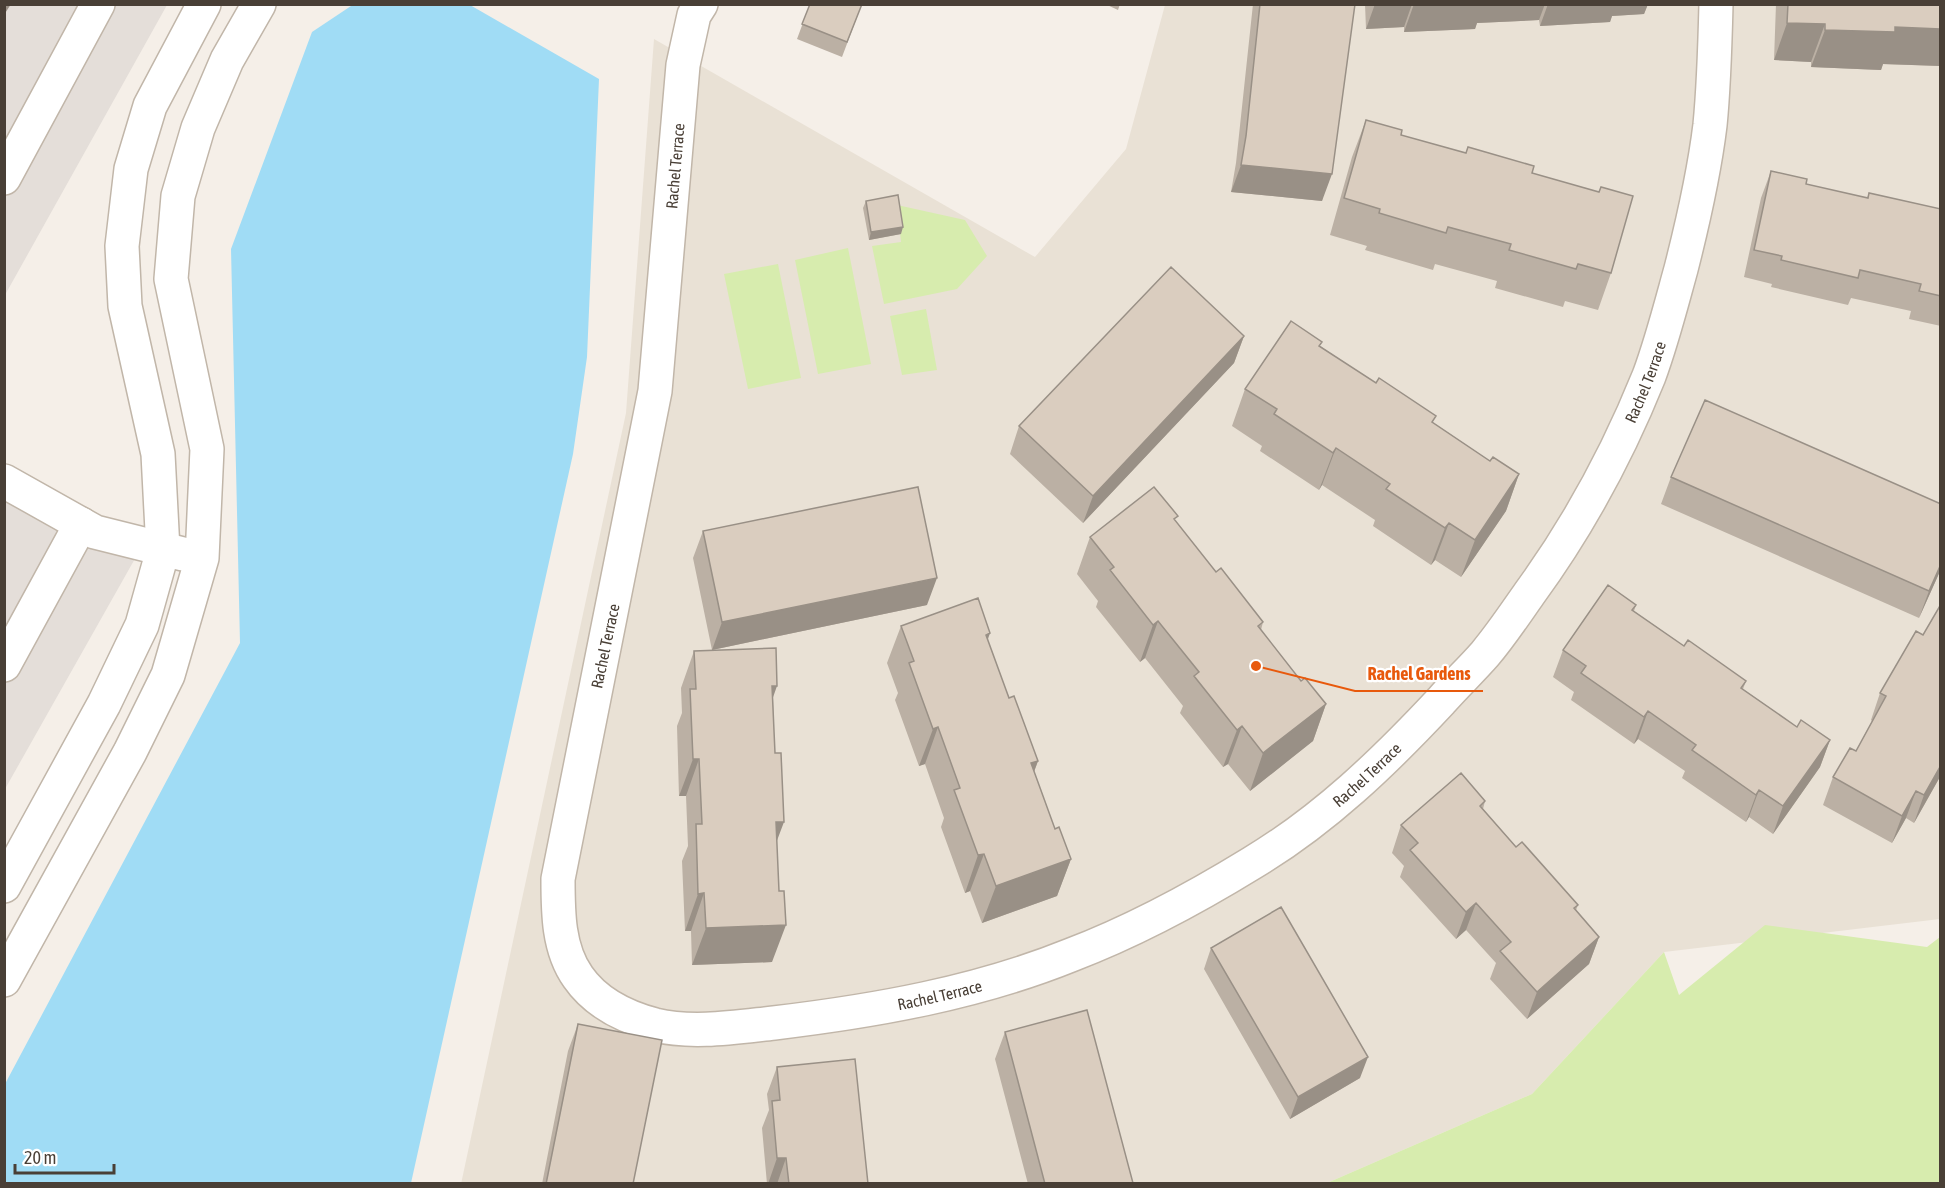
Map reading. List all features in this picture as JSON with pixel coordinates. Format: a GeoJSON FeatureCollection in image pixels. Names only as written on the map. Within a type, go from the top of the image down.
{"type":"FeatureCollection","features":[{"type":"Feature","properties":{"kind":"street"},"geometry":{"type":"LineString","coordinates":[[4,178],[98,4]]}},
{"type":"Feature","properties":{"kind":"street"},"geometry":{"type":"LineString","coordinates":[[4,886],[104,704],[142,625],[163,550],[158,454],[125,306],[122,246],[131,169],[150,106],[204,4],[253,16],[227,60],[198,128],[178,196],[171,279],[207,449],[202,558],[168,675],[130,752],[4,980]]}},
{"type":"Feature","properties":{"kind":"street","name":"Rachel Terrace"},"geometry":{"type":"LineString","coordinates":[[690,8],[655,392],[558,879],[558,907],[564,947],[576,975],[588,990],[607,1006],[630,1017],[657,1025],[687,1029],[731,1028],[855,1013],[1010,977],[1114,938],[1190,899],[1256,861],[1341,799],[1409,736],[1487,652],[1552,563],[1598,485],[1648,377],[1663,335],[1695,216],[1710,127],[1716,4]]}},
{"type":"Feature","properties":{"kind":"street"},"geometry":{"type":"LineString","coordinates":[[4,481],[94,532],[202,558]]}},
{"type":"Feature","properties":{"kind":"street"},"geometry":{"type":"LineString","coordinates":[[4,665],[81,524]]}},
{"type":"Feature","properties":{"kind":"shaded area"},"geometry":{"type":"Polygon","coordinates":[[[5,5],[167,5],[5,295],[5,5]]]}},
{"type":"Feature","properties":{"kind":"shaded area"},"geometry":{"type":"Polygon","coordinates":[[[1165,5],[1940,5],[1940,919],[1664,952],[1532,1094],[1327,1183],[461,1184],[626,413],[654,39],[1035,257],[1126,149],[1165,5]]]}},
{"type":"Feature","properties":{"kind":"shaded area"},"geometry":{"type":"Polygon","coordinates":[[[5,473],[141,548],[5,789],[5,473]]]}},
{"type":"Feature","properties":{"kind":"green space"},"geometry":{"type":"Polygon","coordinates":[[[897,205],[965,220],[987,256],[957,289],[884,304],[872,246],[901,242],[897,205]]]}},
{"type":"Feature","properties":{"kind":"green space"},"geometry":{"type":"Polygon","coordinates":[[[848,248],[871,364],[818,374],[795,260],[848,248]]]}},
{"type":"Feature","properties":{"kind":"green space"},"geometry":{"type":"Polygon","coordinates":[[[778,264],[801,378],[748,389],[724,274],[778,264]]]}},
{"type":"Feature","properties":{"kind":"green space"},"geometry":{"type":"Polygon","coordinates":[[[926,309],[937,370],[902,375],[890,316],[926,309]]]}},
{"type":"Feature","properties":{"kind":"green space"},"geometry":{"type":"Polygon","coordinates":[[[1765,925],[1927,947],[1940,937],[1940,1183],[1327,1183],[1532,1094],[1664,952],[1679,995],[1765,925]]]}},
{"type":"Feature","properties":{"kind":"water"},"geometry":{"type":"Polygon","coordinates":[[[354,4],[470,5],[599,79],[587,357],[573,454],[411,1183],[5,1183],[5,1084],[240,643],[231,249],[312,32],[354,4]]]}},
{"type":"Feature","properties":{"kind":"building"},"geometry":{"type":"Polygon","coordinates":[[[810,4],[862,4],[847,42],[802,24],[810,4]]]}},
{"type":"Feature","properties":{"kind":"building"},"geometry":{"type":"Polygon","coordinates":[[[1260,4],[1355,4],[1332,174],[1241,165],[1260,4]]]}},
{"type":"Feature","properties":{"kind":"building"},"geometry":{"type":"Polygon","coordinates":[[[1788,4],[1941,4],[1941,29],[1895,27],[1895,32],[1825,30],[1825,24],[1787,23],[1788,4]]]}},
{"type":"Feature","properties":{"kind":"building"},"geometry":{"type":"Polygon","coordinates":[[[1366,120],[1402,130],[1401,135],[1466,153],[1468,147],[1534,166],[1532,173],[1599,192],[1601,187],[1633,196],[1611,273],[1578,264],[1576,269],[1509,250],[1511,244],[1448,227],[1446,233],[1379,213],[1380,209],[1344,198],[1366,120]]]}},
{"type":"Feature","properties":{"kind":"building"},"geometry":{"type":"Polygon","coordinates":[[[1771,171],[1807,179],[1806,184],[1868,198],[1869,193],[1941,209],[1941,296],[1919,291],[1921,284],[1860,270],[1858,278],[1781,260],[1782,256],[1754,250],[1771,171]]]}},
{"type":"Feature","properties":{"kind":"building"},"geometry":{"type":"Polygon","coordinates":[[[898,195],[903,227],[871,232],[866,201],[898,195]]]}},
{"type":"Feature","properties":{"kind":"building"},"geometry":{"type":"Polygon","coordinates":[[[1171,267],[1244,336],[1093,496],[1019,426],[1171,267]]]}},
{"type":"Feature","properties":{"kind":"building"},"geometry":{"type":"Polygon","coordinates":[[[1291,321],[1322,342],[1319,346],[1376,383],[1379,378],[1436,416],[1432,422],[1490,461],[1493,457],[1519,474],[1475,540],[1449,523],[1445,528],[1386,489],[1390,484],[1336,448],[1333,453],[1274,414],[1277,409],[1245,389],[1291,321]]]}},
{"type":"Feature","properties":{"kind":"building"},"geometry":{"type":"Polygon","coordinates":[[[1705,400],[1941,504],[1941,564],[1929,591],[1671,477],[1705,400]]]}},
{"type":"Feature","properties":{"kind":"building"},"geometry":{"type":"Polygon","coordinates":[[[918,487],[937,578],[722,622],[703,531],[918,487]]]}},
{"type":"Feature","properties":{"kind":"building"},"geometry":{"type":"Polygon","coordinates":[[[1154,487],[1178,516],[1174,519],[1216,572],[1221,568],[1263,622],[1258,626],[1301,681],[1305,678],[1326,704],[1263,753],[1242,726],[1237,730],[1194,676],[1199,672],[1158,621],[1153,625],[1110,570],[1114,567],[1090,537],[1154,487]]]}},
{"type":"Feature","properties":{"kind":"building"},"geometry":{"type":"Polygon","coordinates":[[[1608,585],[1636,605],[1632,610],[1684,646],[1688,640],[1746,681],[1741,688],[1797,727],[1801,720],[1830,740],[1783,806],[1759,790],[1756,795],[1692,750],[1696,745],[1648,711],[1644,717],[1581,673],[1586,666],[1563,650],[1608,585]]]}},
{"type":"Feature","properties":{"kind":"building"},"geometry":{"type":"Polygon","coordinates":[[[978,598],[990,633],[986,635],[1009,698],[1014,696],[1038,761],[1031,763],[1055,829],[1059,827],[1071,859],[996,886],[984,854],[978,855],[954,790],[960,788],[938,727],[933,729],[909,663],[914,661],[901,626],[978,598]]]}},
{"type":"Feature","properties":{"kind":"building"},"geometry":{"type":"Polygon","coordinates":[[[1941,604],[1941,765],[1924,795],[1916,791],[1902,816],[1833,777],[1850,748],[1856,751],[1886,696],[1880,693],[1916,631],[1923,635],[1941,604]]]}},
{"type":"Feature","properties":{"kind":"building"},"geometry":{"type":"Polygon","coordinates":[[[776,648],[777,686],[772,686],[775,753],[781,753],[784,822],[776,822],[779,891],[784,891],[786,925],[706,928],[704,893],[698,894],[696,824],[702,824],[699,759],[693,759],[690,689],[696,689],[694,651],[776,648]]]}},
{"type":"Feature","properties":{"kind":"building"},"geometry":{"type":"Polygon","coordinates":[[[1461,773],[1485,801],[1480,806],[1516,847],[1522,842],[1578,905],[1574,908],[1599,937],[1537,992],[1500,951],[1511,942],[1476,903],[1466,912],[1410,850],[1418,843],[1401,825],[1461,773]]]}},
{"type":"Feature","properties":{"kind":"building"},"geometry":{"type":"Polygon","coordinates":[[[1281,907],[1368,1057],[1298,1097],[1211,948],[1281,907]]]}},
{"type":"Feature","properties":{"kind":"building"},"geometry":{"type":"Polygon","coordinates":[[[1087,1010],[1133,1183],[1131,1184],[1045,1184],[1005,1032],[1087,1010]]]}},
{"type":"Feature","properties":{"kind":"building"},"geometry":{"type":"Polygon","coordinates":[[[578,1024],[662,1040],[633,1184],[546,1184],[578,1024]]]}},
{"type":"Feature","properties":{"kind":"building"},"geometry":{"type":"Polygon","coordinates":[[[855,1059],[868,1184],[789,1184],[786,1158],[777,1158],[772,1101],[780,1100],[777,1067],[855,1059]]]}},
{"type":"Feature","properties":{"kind":"place","name":"Rachel Gardens"},"geometry":{"type":"Point","coordinates":[1256,666]}}]}
